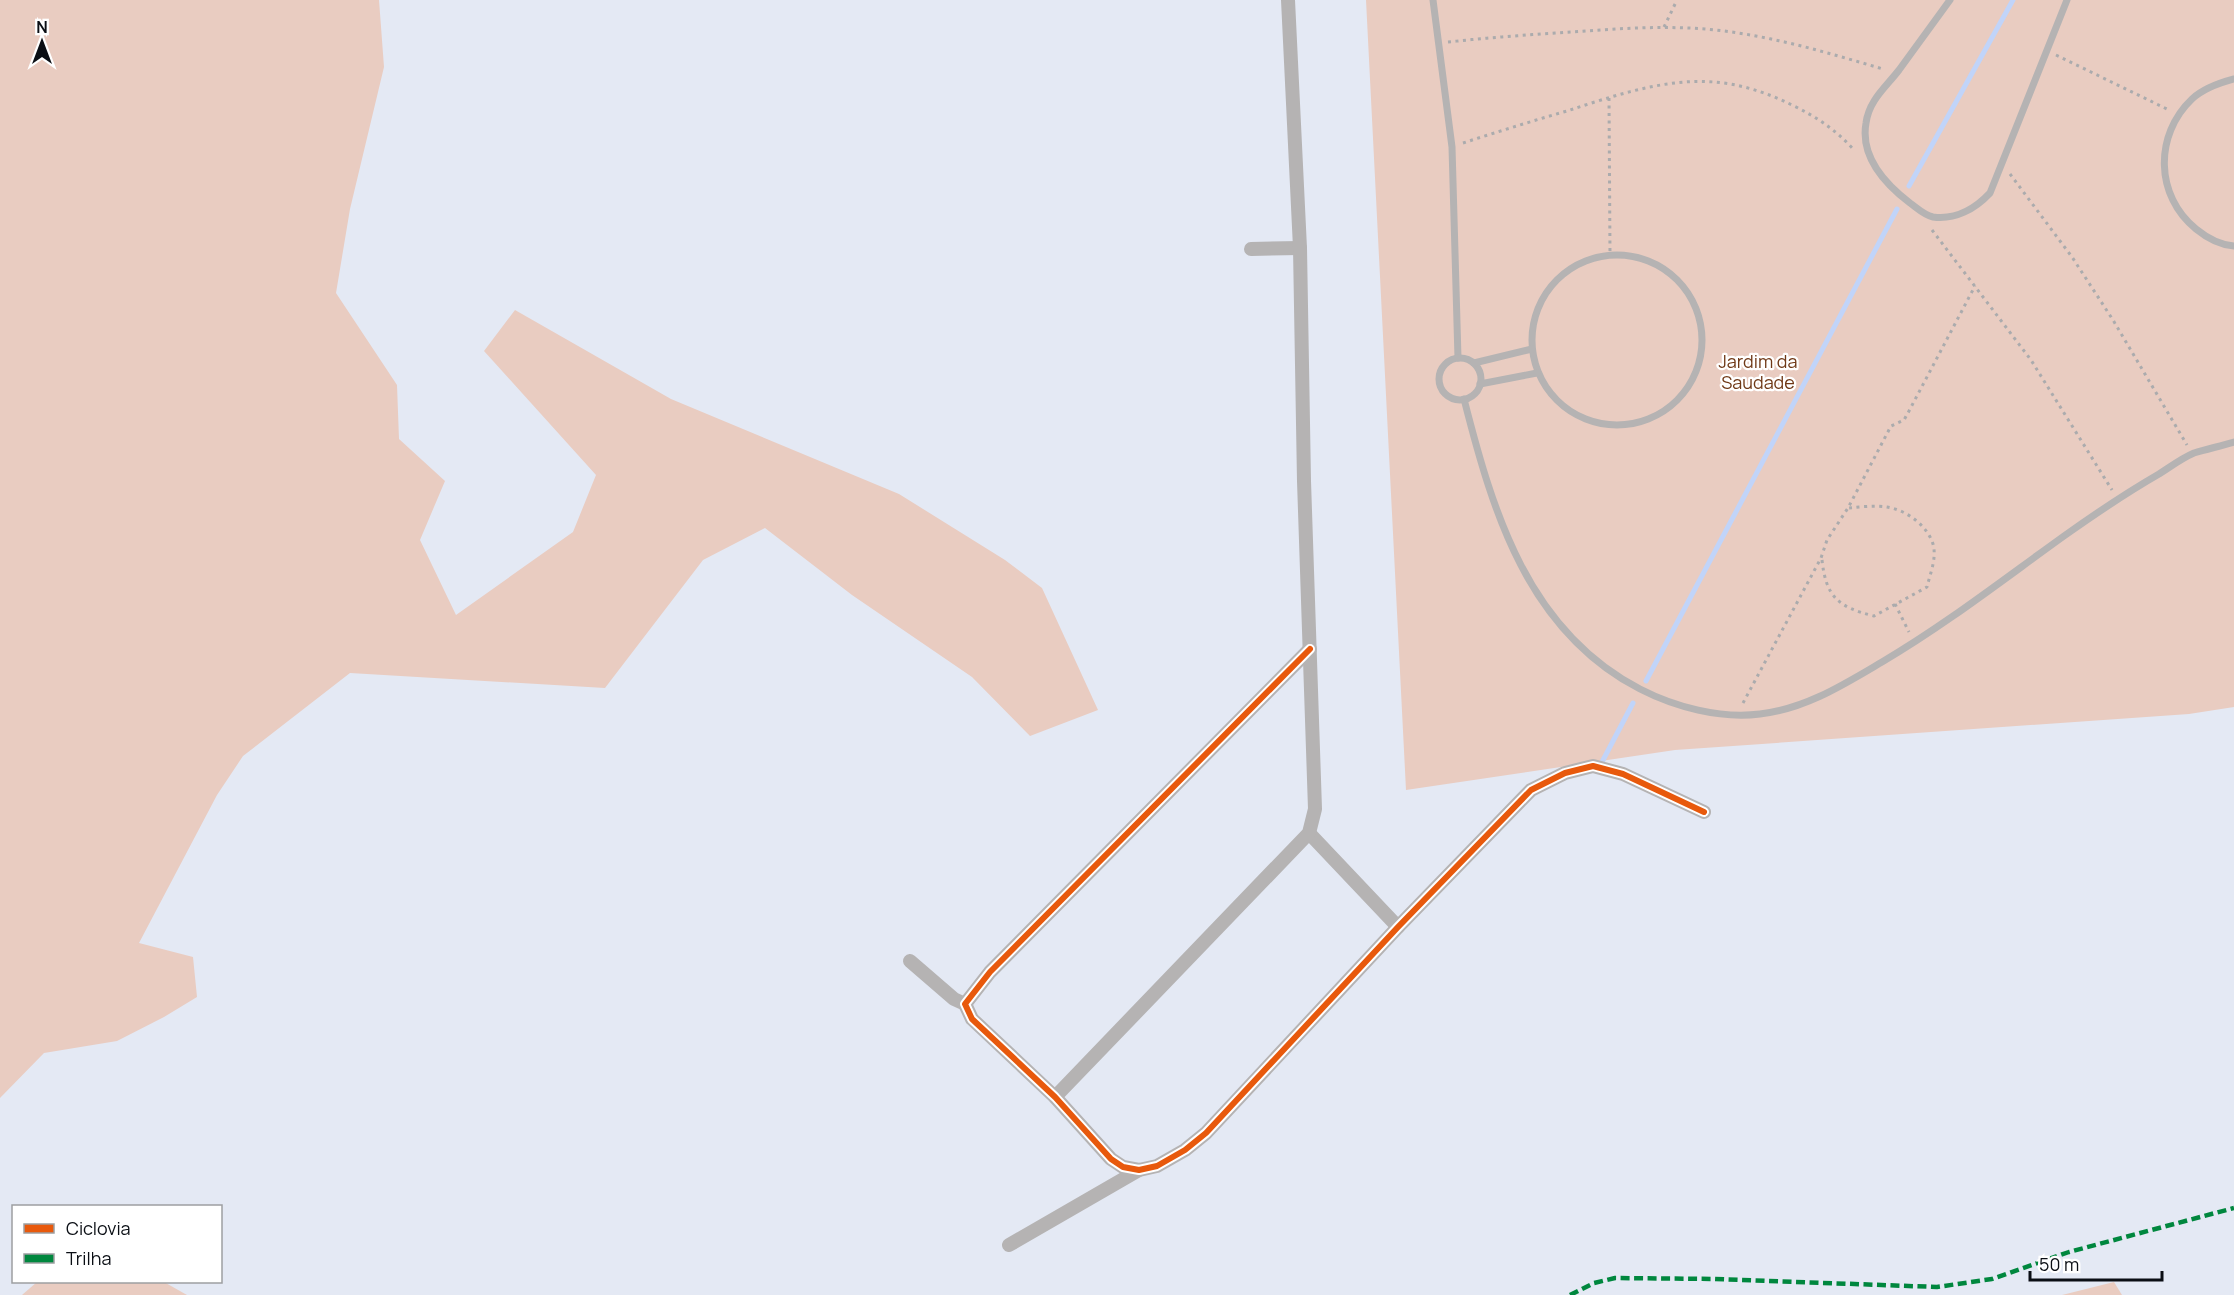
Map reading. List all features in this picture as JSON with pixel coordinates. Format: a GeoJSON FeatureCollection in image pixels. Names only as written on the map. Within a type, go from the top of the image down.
{"type":"FeatureCollection","features":[{"type":"Feature","properties":{"kind":"street"},"geometry":{"type":"LineString","coordinates":[[1055,1097],[1309,833],[1315,809],[1304,469],[1300,248],[1288,0]]}},
{"type":"Feature","properties":{"kind":"street"},"geometry":{"type":"LineString","coordinates":[[1251,249],[1300,248]]}},
{"type":"Feature","properties":{"kind":"street"},"geometry":{"type":"LineString","coordinates":[[965,1004],[990,972],[1310,649]]}},
{"type":"Feature","properties":{"kind":"street"},"geometry":{"type":"LineString","coordinates":[[1009,1245],[1139,1170],[1157,1166],[1185,1150],[1206,1133],[1398,927],[1531,790],[1564,773],[1593,766],[1623,774],[1704,812]]}},
{"type":"Feature","properties":{"kind":"street"},"geometry":{"type":"LineString","coordinates":[[1309,833],[1398,927]]}},
{"type":"Feature","properties":{"kind":"street"},"geometry":{"type":"LineString","coordinates":[[910,960],[954,999],[965,1004],[972,1019],[1055,1097],[1111,1159],[1123,1167],[1139,1170]]}},
{"type":"Feature","properties":{"kind":"lane"},"geometry":{"type":"LineString","coordinates":[[1433,0],[1452,147],[1458,358]]}},
{"type":"Feature","properties":{"kind":"lane"},"geometry":{"type":"LineString","coordinates":[[1950,0],[1869,109],[1865,139],[1870,159],[1893,190],[1922,212],[1931,216],[1947,217],[1972,209],[1989,193],[2067,0]]}},
{"type":"Feature","properties":{"kind":"lane"},"geometry":{"type":"LineString","coordinates":[[2234,79],[2213,85],[2194,98],[2178,115],[2168,136],[2163,158],[2165,182],[2173,204],[2187,222],[2206,237],[2234,246]]}},
{"type":"Feature","properties":{"kind":"lane"},"geometry":{"type":"LineString","coordinates":[[1610,254],[1634,256],[1656,263],[1675,277],[1690,295],[1700,316],[1703,340],[1700,363],[1690,384],[1676,402],[1656,416],[1634,424],[1611,425],[1587,420],[1566,409],[1549,393],[1538,373],[1532,350],[1532,326],[1538,304],[1550,285],[1567,270],[1588,259],[1610,254]]}},
{"type":"Feature","properties":{"kind":"lane"},"geometry":{"type":"LineString","coordinates":[[1474,363],[1532,350]]}},
{"type":"Feature","properties":{"kind":"lane"},"geometry":{"type":"LineString","coordinates":[[1458,358],[1474,363],[1480,373],[1480,384],[1474,394],[1464,399],[1453,399],[1443,392],[1438,376],[1443,366],[1452,359],[1458,358]]}},
{"type":"Feature","properties":{"kind":"lane"},"geometry":{"type":"LineString","coordinates":[[1480,384],[1538,373]]}},
{"type":"Feature","properties":{"kind":"lane"},"geometry":{"type":"LineString","coordinates":[[1464,399],[1481,464],[1519,563],[1537,595],[1563,630],[1590,656],[1624,681],[1650,694],[1706,712],[1737,715],[1759,715],[1804,704],[1835,690],[1915,643],[2117,499],[2193,454],[2234,442]]}},
{"type":"Feature","properties":{"kind":"path"},"geometry":{"type":"LineString","coordinates":[[1664,27],[1677,0]]}},
{"type":"Feature","properties":{"kind":"path"},"geometry":{"type":"LineString","coordinates":[[1438,43],[1504,36],[1664,27],[1705,29],[1760,36],[1897,73]]}},
{"type":"Feature","properties":{"kind":"path"},"geometry":{"type":"LineString","coordinates":[[2046,50],[2178,115]]}},
{"type":"Feature","properties":{"kind":"path"},"geometry":{"type":"LineString","coordinates":[[1452,147],[1645,88],[1713,82],[1740,86],[1776,97],[1827,124],[1858,155],[1865,160],[1870,159]]}},
{"type":"Feature","properties":{"kind":"path"},"geometry":{"type":"LineString","coordinates":[[1609,98],[1610,254]]}},
{"type":"Feature","properties":{"kind":"path"},"geometry":{"type":"LineString","coordinates":[[2002,163],[2072,257],[2193,454]]}},
{"type":"Feature","properties":{"kind":"path"},"geometry":{"type":"LineString","coordinates":[[1922,212],[1929,226],[2031,360],[2117,499]]}},
{"type":"Feature","properties":{"kind":"path"},"geometry":{"type":"LineString","coordinates":[[1737,715],[1821,558],[1827,540],[1848,508],[1891,426],[1904,420],[1975,286]]}},
{"type":"Feature","properties":{"kind":"path"},"geometry":{"type":"LineString","coordinates":[[1821,558],[1824,576],[1835,599],[1851,610],[1874,616],[1927,587],[1933,565],[1933,544],[1920,523],[1906,513],[1886,507],[1848,508]]}},
{"type":"Feature","properties":{"kind":"path"},"geometry":{"type":"LineString","coordinates":[[1895,604],[1915,643]]}},
{"type":"Feature","properties":{"kind":"green space"},"geometry":{"type":"Polygon","coordinates":[[[0,0],[379,0],[384,67],[350,209],[336,293],[397,385],[399,439],[445,481],[420,540],[456,615],[573,532],[596,475],[484,351],[515,310],[671,399],[899,494],[1005,560],[1042,588],[1098,710],[1030,736],[972,677],[852,595],[765,528],[703,560],[605,688],[350,673],[243,756],[217,795],[139,943],[193,957],[197,997],[117,1041],[44,1053],[0,1098],[0,0]]]}},
{"type":"Feature","properties":{"kind":"green space","name":"Jardim da Saudade"},"geometry":{"type":"Polygon","coordinates":[[[1366,0],[2234,0],[2234,707],[2189,714],[1675,750],[1406,790],[1366,0]]]}},
{"type":"Feature","properties":{"kind":"green space"},"geometry":{"type":"Polygon","coordinates":[[[2114,1282],[2122,1295],[2062,1295],[2114,1282]]]}},
{"type":"Feature","properties":{"kind":"green space"},"geometry":{"type":"Polygon","coordinates":[[[36,1283],[166,1283],[187,1295],[22,1295],[36,1283]]]}},
{"type":"Feature","properties":{"kind":"waterway"},"geometry":{"type":"LineString","coordinates":[[1909,186],[2013,0]]}},
{"type":"Feature","properties":{"kind":"waterway"},"geometry":{"type":"LineString","coordinates":[[1646,681],[1897,209]]}},
{"type":"Feature","properties":{"kind":"waterway"},"geometry":{"type":"LineString","coordinates":[[1602,762],[1633,703]]}},
{"type":"Feature","properties":{"kind":"marked path"},"geometry":{"type":"LineString","coordinates":[[1570,1295],[1594,1283],[1615,1278],[1937,1287],[1992,1279],[2069,1252],[2234,1208]]}},
{"type":"Feature","properties":{"kind":"cycle path"},"geometry":{"type":"LineString","coordinates":[[1310,649],[990,972],[965,1004],[972,1019],[1055,1097],[1111,1159],[1123,1167],[1139,1170],[1157,1166],[1185,1150],[1206,1133],[1398,927],[1531,790],[1565,773],[1593,766],[1623,774],[1704,812]]}}]}
